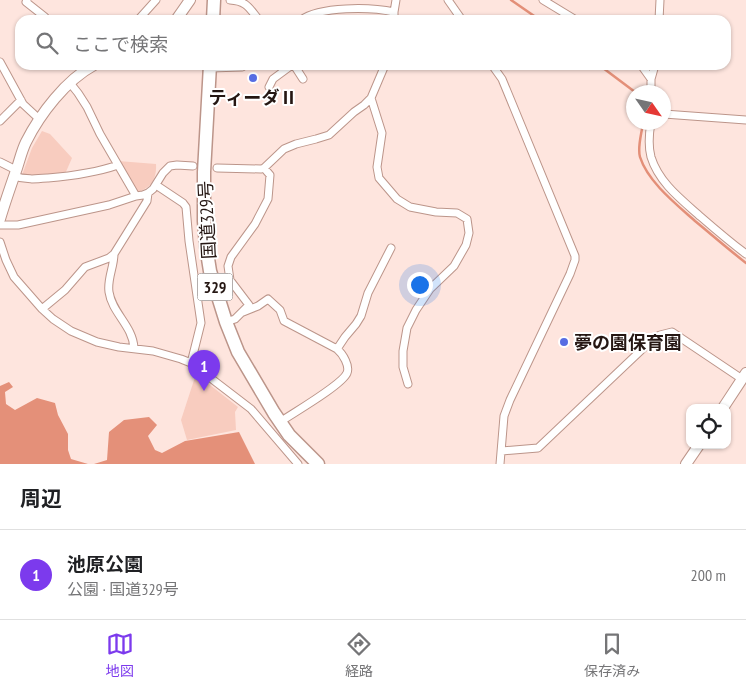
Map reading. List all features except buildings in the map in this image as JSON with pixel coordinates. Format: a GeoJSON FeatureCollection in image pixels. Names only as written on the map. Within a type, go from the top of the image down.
{"type":"FeatureCollection","features":[{"type":"Feature","properties":{"kind":"highway"},"geometry":{"type":"LineString","coordinates":[[213,15],[214,0]]}},
{"type":"Feature","properties":{"kind":"highway","name":"国道329号"},"geometry":{"type":"LineString","coordinates":[[210,70],[204,172],[204,221],[210,271],[226,322],[238,352],[262,394],[289,435],[318,464]]}},
{"type":"Feature","properties":{"kind":"main road"},"geometry":{"type":"LineString","coordinates":[[180,15],[190,0]]}},
{"type":"Feature","properties":{"kind":"main road"},"geometry":{"type":"LineString","coordinates":[[0,219],[25,144],[40,118],[70,83],[86,70]]}},
{"type":"Feature","properties":{"kind":"main road"},"geometry":{"type":"LineString","coordinates":[[726,404],[744,376]]}},
{"type":"Feature","properties":{"kind":"main road"},"geometry":{"type":"LineString","coordinates":[[686,464],[696,449]]}},
{"type":"Feature","properties":{"kind":"street"},"geometry":{"type":"LineString","coordinates":[[27,0],[26,2],[42,15]]}},
{"type":"Feature","properties":{"kind":"street"},"geometry":{"type":"LineString","coordinates":[[142,15],[156,0]]}},
{"type":"Feature","properties":{"kind":"street"},"geometry":{"type":"LineString","coordinates":[[230,0],[246,2],[255,15]]}},
{"type":"Feature","properties":{"kind":"street"},"geometry":{"type":"LineString","coordinates":[[310,15],[338,10],[394,12],[396,0]]}},
{"type":"Feature","properties":{"kind":"street"},"geometry":{"type":"LineString","coordinates":[[448,0],[458,15]]}},
{"type":"Feature","properties":{"kind":"street"},"geometry":{"type":"LineString","coordinates":[[543,0],[568,15]]}},
{"type":"Feature","properties":{"kind":"street"},"geometry":{"type":"LineString","coordinates":[[659,15],[660,0]]}},
{"type":"Feature","properties":{"kind":"street"},"geometry":{"type":"LineString","coordinates":[[0,62],[23,104],[40,118]]}},
{"type":"Feature","properties":{"kind":"street"},"geometry":{"type":"LineString","coordinates":[[268,86],[273,78],[285,70]]}},
{"type":"Feature","properties":{"kind":"street"},"geometry":{"type":"LineString","coordinates":[[297,70],[303,79]]}},
{"type":"Feature","properties":{"kind":"street"},"geometry":{"type":"LineString","coordinates":[[217,168],[261,169],[284,149],[328,134],[364,106],[371,98],[383,70]]}},
{"type":"Feature","properties":{"kind":"street"},"geometry":{"type":"LineString","coordinates":[[496,70],[502,79],[575,256],[570,274],[504,416],[500,464]]}},
{"type":"Feature","properties":{"kind":"street"},"geometry":{"type":"LineString","coordinates":[[645,70],[651,79]]}},
{"type":"Feature","properties":{"kind":"street"},"geometry":{"type":"LineString","coordinates":[[651,85],[654,70]]}},
{"type":"Feature","properties":{"kind":"street"},"geometry":{"type":"LineString","coordinates":[[70,83],[78,93],[136,196]]}},
{"type":"Feature","properties":{"kind":"street"},"geometry":{"type":"LineString","coordinates":[[371,98],[382,133],[376,167],[380,178],[398,199],[410,207],[436,212],[457,213],[467,219],[469,233],[466,245],[454,266],[430,289],[407,328],[402,352],[403,368],[408,384]]}},
{"type":"Feature","properties":{"kind":"street"},"geometry":{"type":"LineString","coordinates":[[0,121],[21,100]]}},
{"type":"Feature","properties":{"kind":"street"},"geometry":{"type":"LineString","coordinates":[[671,115],[746,120]]}},
{"type":"Feature","properties":{"kind":"street"},"geometry":{"type":"LineString","coordinates":[[650,130],[649,141],[652,157],[658,172],[674,194],[746,254]]}},
{"type":"Feature","properties":{"kind":"street"},"geometry":{"type":"LineString","coordinates":[[0,162],[21,179],[66,177],[118,165]]}},
{"type":"Feature","properties":{"kind":"street"},"geometry":{"type":"LineString","coordinates":[[0,225],[18,225],[109,205],[148,193],[170,166],[193,166]]}},
{"type":"Feature","properties":{"kind":"street"},"geometry":{"type":"LineString","coordinates":[[226,322],[235,319],[249,306],[230,280],[228,266],[231,257],[254,224],[268,199],[270,175],[264,168]]}},
{"type":"Feature","properties":{"kind":"street"},"geometry":{"type":"LineString","coordinates":[[156,185],[186,207],[189,242],[202,323],[191,363]]}},
{"type":"Feature","properties":{"kind":"street"},"geometry":{"type":"LineString","coordinates":[[42,310],[65,290],[85,267],[109,258],[114,254],[147,201],[148,193]]}},
{"type":"Feature","properties":{"kind":"street"},"geometry":{"type":"LineString","coordinates":[[0,242],[14,276],[42,310],[53,319],[72,331],[98,342],[153,351],[191,363],[251,409],[298,464]]}},
{"type":"Feature","properties":{"kind":"street"},"geometry":{"type":"LineString","coordinates":[[337,349],[361,316],[368,293],[391,248]]}},
{"type":"Feature","properties":{"kind":"street"},"geometry":{"type":"LineString","coordinates":[[114,254],[109,292],[112,303],[134,339],[134,348]]}},
{"type":"Feature","properties":{"kind":"street"},"geometry":{"type":"LineString","coordinates":[[243,312],[258,306],[268,299],[280,310],[284,321],[337,349],[342,353],[347,365],[346,375],[329,390],[280,422]]}},
{"type":"Feature","properties":{"kind":"street"},"geometry":{"type":"LineString","coordinates":[[502,451],[538,448],[652,339],[660,335],[672,332],[744,376]]}},
{"type":"Feature","properties":{"kind":"street"},"geometry":{"type":"LineString","coordinates":[[292,458],[300,447]]}},
{"type":"Feature","properties":{"kind":"shaded area"},"geometry":{"type":"Polygon","coordinates":[[[42,131],[50,134],[72,158],[65,174],[30,177],[22,175],[32,148],[42,131]]]}},
{"type":"Feature","properties":{"kind":"shaded area"},"geometry":{"type":"Polygon","coordinates":[[[118,161],[156,164],[152,182],[149,186],[136,193],[118,161]]]}},
{"type":"Feature","properties":{"kind":"shaded area"},"geometry":{"type":"Polygon","coordinates":[[[196,374],[238,407],[235,412],[236,430],[187,440],[181,420],[196,374]]]}},
{"type":"Feature","properties":{"kind":"shaded area"},"geometry":{"type":"Polygon","coordinates":[[[9,382],[13,387],[5,392],[6,404],[15,410],[37,398],[55,403],[58,415],[68,434],[68,450],[71,459],[88,464],[0,464],[0,386],[9,382]]]}},
{"type":"Feature","properties":{"kind":"shaded area"},"geometry":{"type":"Polygon","coordinates":[[[149,417],[157,425],[148,436],[155,450],[162,453],[185,441],[239,432],[255,464],[94,464],[107,460],[109,432],[124,420],[149,417]]]}},
{"type":"Feature","properties":{"kind":"waterway"},"geometry":{"type":"LineString","coordinates":[[511,0],[533,15]]}},
{"type":"Feature","properties":{"kind":"waterway"},"geometry":{"type":"LineString","coordinates":[[606,70],[626,85]]}},
{"type":"Feature","properties":{"kind":"waterway"},"geometry":{"type":"LineString","coordinates":[[642,130],[639,144],[640,157],[656,184],[695,221],[746,263]]}},
{"type":"Feature","properties":{"kind":"place","name":"ティーダⅡ"},"geometry":{"type":"Point","coordinates":[253,78]}},
{"type":"Feature","properties":{"kind":"place","name":"夢の園保育園"},"geometry":{"type":"Point","coordinates":[564,342]}},
{"type":"Feature","properties":{"kind":"place","name":"池原公園"},"geometry":{"type":"Point","coordinates":[204,391]}}]}
